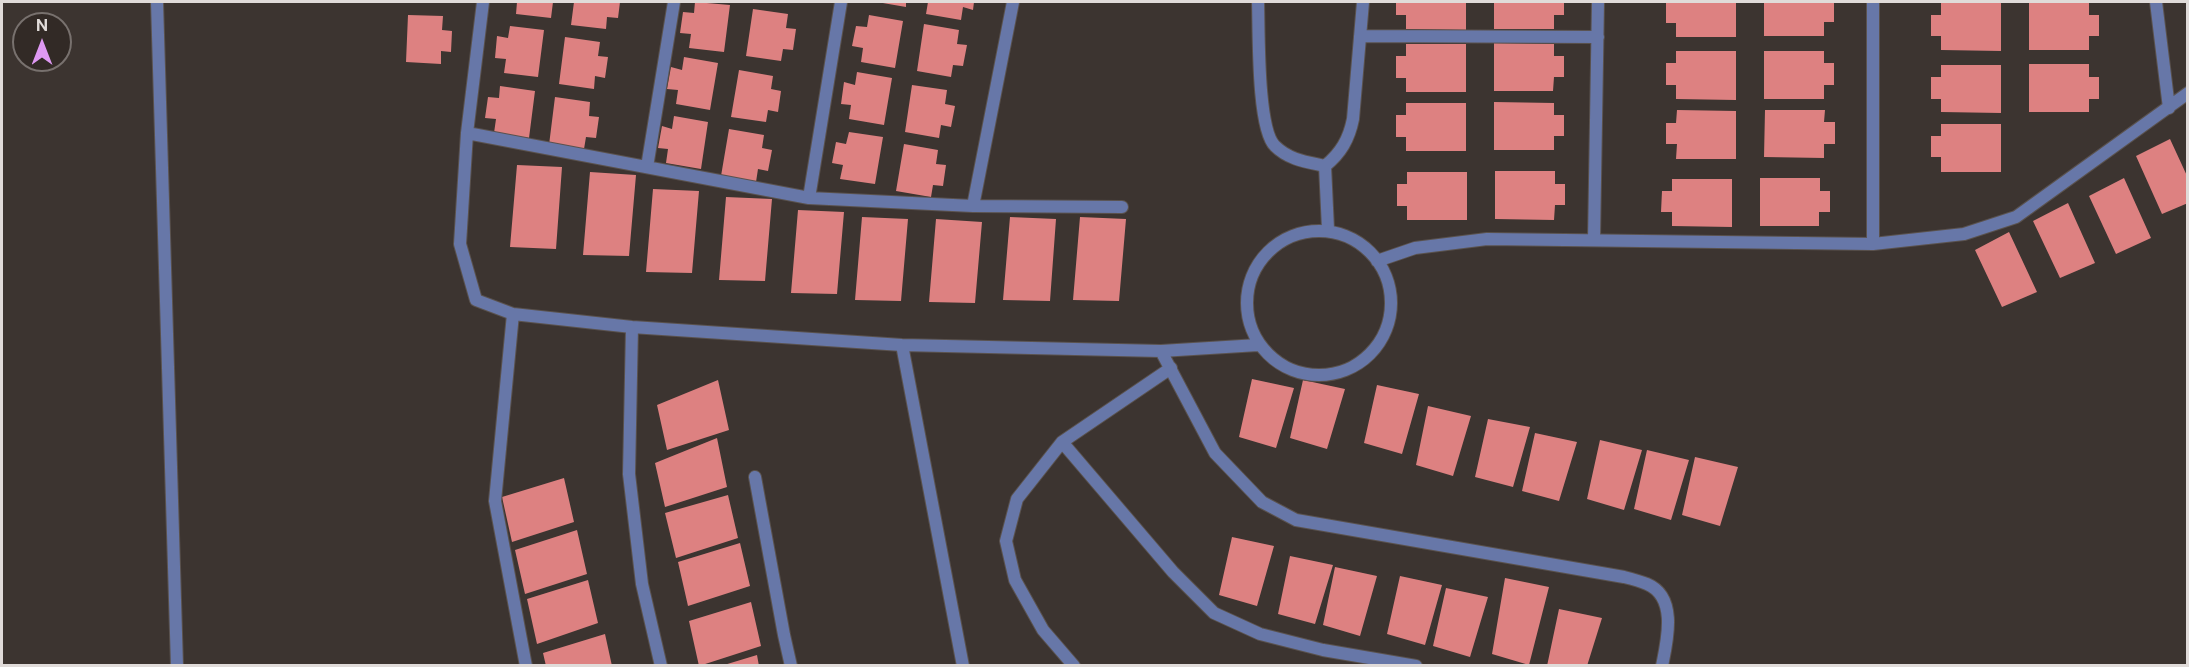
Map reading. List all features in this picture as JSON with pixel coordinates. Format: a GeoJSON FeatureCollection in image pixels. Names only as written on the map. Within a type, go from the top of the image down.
{"type":"FeatureCollection","features":[{"type":"Feature","properties":{"kind":"street"},"geometry":{"type":"LineString","coordinates":[[157,2],[177,666]]}},
{"type":"Feature","properties":{"kind":"street"},"geometry":{"type":"LineString","coordinates":[[483,2],[467,133],[460,244],[476,300],[513,314],[632,327],[902,345],[1161,351],[1258,345]]}},
{"type":"Feature","properties":{"kind":"street"},"geometry":{"type":"LineString","coordinates":[[647,167],[674,2]]}},
{"type":"Feature","properties":{"kind":"street"},"geometry":{"type":"LineString","coordinates":[[809,198],[841,2]]}},
{"type":"Feature","properties":{"kind":"street"},"geometry":{"type":"LineString","coordinates":[[974,206],[1013,2]]}},
{"type":"Feature","properties":{"kind":"street"},"geometry":{"type":"LineString","coordinates":[[1258,2],[1263,119],[1273,145],[1292,159],[1325,166]]}},
{"type":"Feature","properties":{"kind":"street"},"geometry":{"type":"LineString","coordinates":[[1325,166],[1337,156],[1350,136],[1363,2]]}},
{"type":"Feature","properties":{"kind":"street"},"geometry":{"type":"LineString","coordinates":[[1594,240],[1598,2]]}},
{"type":"Feature","properties":{"kind":"street"},"geometry":{"type":"LineString","coordinates":[[1873,2],[1873,244]]}},
{"type":"Feature","properties":{"kind":"street"},"geometry":{"type":"LineString","coordinates":[[2156,2],[2169,108]]}},
{"type":"Feature","properties":{"kind":"street"},"geometry":{"type":"LineString","coordinates":[[1360,36],[1598,37]]}},
{"type":"Feature","properties":{"kind":"street"},"geometry":{"type":"LineString","coordinates":[[1377,261],[1415,249],[1487,239],[1873,244],[1964,234],[2016,218],[2187,93]]}},
{"type":"Feature","properties":{"kind":"street"},"geometry":{"type":"LineString","coordinates":[[467,133],[809,198],[974,206],[1122,207]]}},
{"type":"Feature","properties":{"kind":"street"},"geometry":{"type":"LineString","coordinates":[[1325,166],[1328,229]]}},
{"type":"Feature","properties":{"kind":"street"},"geometry":{"type":"LineString","coordinates":[[1328,229],[1366,245],[1377,261],[1390,280],[1392,322],[1370,358],[1332,376],[1290,372],[1258,345],[1245,305],[1255,265],[1286,237],[1328,229]]}},
{"type":"Feature","properties":{"kind":"street"},"geometry":{"type":"LineString","coordinates":[[513,314],[495,501],[526,666]]}},
{"type":"Feature","properties":{"kind":"street"},"geometry":{"type":"LineString","coordinates":[[632,327],[629,474],[642,584],[661,666]]}},
{"type":"Feature","properties":{"kind":"street"},"geometry":{"type":"LineString","coordinates":[[902,345],[963,666]]}},
{"type":"Feature","properties":{"kind":"street"},"geometry":{"type":"LineString","coordinates":[[1161,351],[1215,453],[1262,502],[1296,520],[1649,584],[1661,596],[1667,611],[1670,630],[1662,666]]}},
{"type":"Feature","properties":{"kind":"street"},"geometry":{"type":"LineString","coordinates":[[1074,666],[1043,630],[1015,580],[1005,541],[1017,499],[1062,442],[1171,369]]}},
{"type":"Feature","properties":{"kind":"street"},"geometry":{"type":"LineString","coordinates":[[1062,442],[1173,572],[1214,613],[1260,634],[1323,650],[1416,666]]}},
{"type":"Feature","properties":{"kind":"street"},"geometry":{"type":"LineString","coordinates":[[755,477],[783,635],[791,666]]}},
{"type":"Feature","properties":{"kind":"building"},"geometry":{"type":"Polygon","coordinates":[[[517,2],[553,2],[551,18],[516,14],[517,2]]]}},
{"type":"Feature","properties":{"kind":"building"},"geometry":{"type":"Polygon","coordinates":[[[574,2],[620,2],[618,18],[607,17],[606,29],[571,25],[574,2]]]}},
{"type":"Feature","properties":{"kind":"building"},"geometry":{"type":"Polygon","coordinates":[[[695,2],[730,5],[724,52],[689,48],[691,34],[680,33],[683,12],[694,13],[695,2]]]}},
{"type":"Feature","properties":{"kind":"building"},"geometry":{"type":"Polygon","coordinates":[[[877,2],[906,2],[906,7],[877,2]]]}},
{"type":"Feature","properties":{"kind":"building"},"geometry":{"type":"Polygon","coordinates":[[[928,2],[974,2],[973,10],[963,7],[961,20],[926,14],[928,2]]]}},
{"type":"Feature","properties":{"kind":"building"},"geometry":{"type":"Polygon","coordinates":[[[1396,2],[1466,2],[1466,30],[1406,29],[1406,15],[1396,15],[1396,2]]]}},
{"type":"Feature","properties":{"kind":"building"},"geometry":{"type":"Polygon","coordinates":[[[1494,2],[1564,2],[1564,15],[1554,15],[1554,29],[1494,29],[1494,2]]]}},
{"type":"Feature","properties":{"kind":"building"},"geometry":{"type":"Polygon","coordinates":[[[1666,2],[1736,2],[1736,37],[1676,37],[1676,23],[1666,23],[1666,2]]]}},
{"type":"Feature","properties":{"kind":"building"},"geometry":{"type":"Polygon","coordinates":[[[1764,2],[1834,2],[1834,22],[1824,22],[1824,36],[1764,36],[1764,2]]]}},
{"type":"Feature","properties":{"kind":"building"},"geometry":{"type":"Polygon","coordinates":[[[1941,2],[2001,3],[2001,51],[1941,50],[1941,36],[1931,36],[1931,15],[1941,15],[1941,2]]]}},
{"type":"Feature","properties":{"kind":"building"},"geometry":{"type":"Polygon","coordinates":[[[2029,2],[2089,2],[2089,15],[2099,15],[2099,36],[2089,36],[2089,50],[2029,50],[2029,2]]]}},
{"type":"Feature","properties":{"kind":"building"},"geometry":{"type":"Polygon","coordinates":[[[753,9],[788,14],[786,28],[796,29],[793,50],[783,49],[781,61],[746,56],[753,9]]]}},
{"type":"Feature","properties":{"kind":"building"},"geometry":{"type":"Polygon","coordinates":[[[408,15],[443,16],[442,30],[452,31],[451,52],[441,51],[441,64],[406,62],[408,15]]]}},
{"type":"Feature","properties":{"kind":"building"},"geometry":{"type":"Polygon","coordinates":[[[869,15],[903,21],[895,68],[861,62],[863,48],[852,46],[856,26],[867,27],[869,15]]]}},
{"type":"Feature","properties":{"kind":"building"},"geometry":{"type":"Polygon","coordinates":[[[924,24],[959,30],[957,44],[967,45],[963,66],[953,65],[951,77],[917,71],[924,24]]]}},
{"type":"Feature","properties":{"kind":"building"},"geometry":{"type":"Polygon","coordinates":[[[510,26],[544,30],[538,77],[504,73],[506,59],[495,58],[497,36],[508,38],[510,26]]]}},
{"type":"Feature","properties":{"kind":"building"},"geometry":{"type":"Polygon","coordinates":[[[565,37],[600,42],[598,56],[608,57],[605,78],[595,76],[594,89],[559,84],[565,37]]]}},
{"type":"Feature","properties":{"kind":"building"},"geometry":{"type":"Polygon","coordinates":[[[1494,43],[1554,44],[1554,56],[1564,56],[1564,77],[1554,77],[1553,91],[1494,91],[1494,43]]]}},
{"type":"Feature","properties":{"kind":"building"},"geometry":{"type":"Polygon","coordinates":[[[1406,44],[1466,44],[1466,92],[1406,92],[1406,78],[1396,78],[1396,56],[1406,56],[1406,44]]]}},
{"type":"Feature","properties":{"kind":"building"},"geometry":{"type":"Polygon","coordinates":[[[1676,51],[1736,51],[1736,100],[1676,99],[1676,85],[1666,85],[1666,63],[1676,63],[1676,51]]]}},
{"type":"Feature","properties":{"kind":"building"},"geometry":{"type":"Polygon","coordinates":[[[1764,51],[1824,51],[1824,63],[1834,63],[1834,85],[1824,85],[1824,99],[1764,99],[1764,51]]]}},
{"type":"Feature","properties":{"kind":"building"},"geometry":{"type":"Polygon","coordinates":[[[684,57],[718,63],[710,110],[676,104],[678,90],[667,89],[671,67],[682,70],[684,57]]]}},
{"type":"Feature","properties":{"kind":"building"},"geometry":{"type":"Polygon","coordinates":[[[2029,64],[2089,64],[2089,77],[2099,77],[2099,99],[2089,99],[2089,112],[2029,112],[2029,64]]]}},
{"type":"Feature","properties":{"kind":"building"},"geometry":{"type":"Polygon","coordinates":[[[1941,65],[2001,65],[2001,113],[1941,112],[1941,99],[1931,99],[1931,77],[1941,77],[1941,65]]]}},
{"type":"Feature","properties":{"kind":"building"},"geometry":{"type":"Polygon","coordinates":[[[739,70],[773,76],[771,89],[781,91],[778,112],[768,110],[766,122],[731,117],[739,70]]]}},
{"type":"Feature","properties":{"kind":"building"},"geometry":{"type":"Polygon","coordinates":[[[857,72],[892,78],[884,125],[849,119],[851,105],[841,104],[844,82],[855,85],[857,72]]]}},
{"type":"Feature","properties":{"kind":"building"},"geometry":{"type":"Polygon","coordinates":[[[912,85],[947,90],[945,104],[955,106],[951,127],[941,125],[939,138],[905,132],[912,85]]]}},
{"type":"Feature","properties":{"kind":"building"},"geometry":{"type":"Polygon","coordinates":[[[500,86],[535,91],[529,138],[494,133],[496,119],[485,118],[488,97],[499,98],[500,86]]]}},
{"type":"Feature","properties":{"kind":"building"},"geometry":{"type":"Polygon","coordinates":[[[555,97],[590,102],[589,116],[599,117],[596,138],[586,137],[584,149],[549,145],[555,97]]]}},
{"type":"Feature","properties":{"kind":"building"},"geometry":{"type":"Polygon","coordinates":[[[1494,102],[1554,103],[1554,115],[1564,115],[1564,136],[1554,136],[1554,150],[1494,150],[1494,102]]]}},
{"type":"Feature","properties":{"kind":"building"},"geometry":{"type":"Polygon","coordinates":[[[1406,103],[1466,103],[1466,151],[1406,151],[1406,137],[1396,137],[1396,115],[1406,115],[1406,103]]]}},
{"type":"Feature","properties":{"kind":"building"},"geometry":{"type":"Polygon","coordinates":[[[1677,110],[1736,111],[1736,159],[1676,159],[1677,144],[1666,144],[1666,123],[1676,123],[1677,110]]]}},
{"type":"Feature","properties":{"kind":"building"},"geometry":{"type":"Polygon","coordinates":[[[1765,110],[1825,110],[1824,122],[1835,122],[1835,144],[1824,144],[1824,158],[1764,157],[1765,110]]]}},
{"type":"Feature","properties":{"kind":"building"},"geometry":{"type":"Polygon","coordinates":[[[674,116],[708,122],[701,169],[666,163],[668,149],[658,148],[662,126],[672,129],[674,116]]]}},
{"type":"Feature","properties":{"kind":"building"},"geometry":{"type":"Polygon","coordinates":[[[1941,124],[2001,124],[2001,172],[1941,172],[1941,157],[1931,157],[1931,136],[1941,136],[1941,124]]]}},
{"type":"Feature","properties":{"kind":"building"},"geometry":{"type":"Polygon","coordinates":[[[729,129],[764,135],[762,148],[772,150],[768,171],[758,169],[756,182],[721,176],[729,129]]]}},
{"type":"Feature","properties":{"kind":"building"},"geometry":{"type":"Polygon","coordinates":[[[849,132],[883,137],[875,184],[840,179],[843,165],[832,163],[836,142],[846,144],[849,132]]]}},
{"type":"Feature","properties":{"kind":"building"},"geometry":{"type":"Polygon","coordinates":[[[2170,139],[2188,178],[2188,203],[2162,214],[2136,156],[2170,139]]]}},
{"type":"Feature","properties":{"kind":"building"},"geometry":{"type":"Polygon","coordinates":[[[904,144],[938,150],[936,164],[946,165],[943,186],[933,185],[931,197],[896,191],[904,144]]]}},
{"type":"Feature","properties":{"kind":"building"},"geometry":{"type":"Polygon","coordinates":[[[517,165],[562,167],[556,249],[510,247],[517,165]]]}},
{"type":"Feature","properties":{"kind":"building"},"geometry":{"type":"Polygon","coordinates":[[[1495,171],[1555,171],[1555,184],[1565,184],[1565,205],[1555,205],[1554,220],[1495,219],[1495,171]]]}},
{"type":"Feature","properties":{"kind":"building"},"geometry":{"type":"Polygon","coordinates":[[[590,172],[636,175],[629,256],[583,255],[590,172]]]}},
{"type":"Feature","properties":{"kind":"building"},"geometry":{"type":"Polygon","coordinates":[[[1407,172],[1467,172],[1467,220],[1407,220],[1407,206],[1397,206],[1397,184],[1407,184],[1407,172]]]}},
{"type":"Feature","properties":{"kind":"building"},"geometry":{"type":"Polygon","coordinates":[[[1760,178],[1820,178],[1820,191],[1830,191],[1830,212],[1819,212],[1819,226],[1760,226],[1760,178]]]}},
{"type":"Feature","properties":{"kind":"building"},"geometry":{"type":"Polygon","coordinates":[[[2124,178],[2151,238],[2116,254],[2089,196],[2124,178]]]}},
{"type":"Feature","properties":{"kind":"building"},"geometry":{"type":"Polygon","coordinates":[[[1672,179],[1732,179],[1732,227],[1672,226],[1672,212],[1661,212],[1662,191],[1672,191],[1672,179]]]}},
{"type":"Feature","properties":{"kind":"building"},"geometry":{"type":"Polygon","coordinates":[[[653,189],[699,191],[692,273],[646,272],[653,189]]]}},
{"type":"Feature","properties":{"kind":"building"},"geometry":{"type":"Polygon","coordinates":[[[726,197],[772,199],[765,281],[719,280],[726,197]]]}},
{"type":"Feature","properties":{"kind":"building"},"geometry":{"type":"Polygon","coordinates":[[[2068,203],[2095,263],[2060,278],[2033,221],[2068,203]]]}},
{"type":"Feature","properties":{"kind":"building"},"geometry":{"type":"Polygon","coordinates":[[[798,210],[844,212],[837,294],[791,293],[798,210]]]}},
{"type":"Feature","properties":{"kind":"building"},"geometry":{"type":"Polygon","coordinates":[[[862,217],[908,219],[901,301],[855,300],[862,217]]]}},
{"type":"Feature","properties":{"kind":"building"},"geometry":{"type":"Polygon","coordinates":[[[1010,217],[1056,219],[1050,301],[1003,300],[1010,217]]]}},
{"type":"Feature","properties":{"kind":"building"},"geometry":{"type":"Polygon","coordinates":[[[1080,217],[1126,219],[1119,301],[1073,300],[1080,217]]]}},
{"type":"Feature","properties":{"kind":"building"},"geometry":{"type":"Polygon","coordinates":[[[936,219],[982,222],[975,303],[929,302],[936,219]]]}},
{"type":"Feature","properties":{"kind":"building"},"geometry":{"type":"Polygon","coordinates":[[[2009,232],[2037,292],[2002,307],[1975,250],[2009,232]]]}},
{"type":"Feature","properties":{"kind":"building"},"geometry":{"type":"Polygon","coordinates":[[[1252,379],[1294,388],[1276,448],[1239,437],[1252,379]]]}},
{"type":"Feature","properties":{"kind":"building"},"geometry":{"type":"Polygon","coordinates":[[[718,380],[729,430],[667,450],[657,405],[718,380]]]}},
{"type":"Feature","properties":{"kind":"building"},"geometry":{"type":"Polygon","coordinates":[[[1303,380],[1345,389],[1327,449],[1290,438],[1303,380]]]}},
{"type":"Feature","properties":{"kind":"building"},"geometry":{"type":"Polygon","coordinates":[[[1377,385],[1419,394],[1402,454],[1364,443],[1377,385]]]}},
{"type":"Feature","properties":{"kind":"building"},"geometry":{"type":"Polygon","coordinates":[[[1428,406],[1471,416],[1453,476],[1416,465],[1428,406]]]}},
{"type":"Feature","properties":{"kind":"building"},"geometry":{"type":"Polygon","coordinates":[[[1488,419],[1530,427],[1513,487],[1475,477],[1488,419]]]}},
{"type":"Feature","properties":{"kind":"building"},"geometry":{"type":"Polygon","coordinates":[[[1535,433],[1577,442],[1559,501],[1522,491],[1535,433]]]}},
{"type":"Feature","properties":{"kind":"building"},"geometry":{"type":"Polygon","coordinates":[[[717,438],[727,487],[665,507],[655,463],[717,438]]]}},
{"type":"Feature","properties":{"kind":"building"},"geometry":{"type":"Polygon","coordinates":[[[1600,440],[1642,450],[1624,510],[1587,499],[1600,440]]]}},
{"type":"Feature","properties":{"kind":"building"},"geometry":{"type":"Polygon","coordinates":[[[1647,450],[1689,460],[1671,520],[1634,509],[1647,450]]]}},
{"type":"Feature","properties":{"kind":"building"},"geometry":{"type":"Polygon","coordinates":[[[1695,457],[1738,467],[1720,526],[1682,515],[1695,457]]]}},
{"type":"Feature","properties":{"kind":"building"},"geometry":{"type":"Polygon","coordinates":[[[564,478],[574,522],[512,542],[502,497],[564,478]]]}},
{"type":"Feature","properties":{"kind":"building"},"geometry":{"type":"Polygon","coordinates":[[[728,495],[738,538],[676,558],[665,513],[728,495]]]}},
{"type":"Feature","properties":{"kind":"building"},"geometry":{"type":"Polygon","coordinates":[[[577,530],[587,574],[525,594],[515,550],[577,530]]]}},
{"type":"Feature","properties":{"kind":"building"},"geometry":{"type":"Polygon","coordinates":[[[1232,537],[1274,546],[1257,606],[1219,595],[1232,537]]]}},
{"type":"Feature","properties":{"kind":"building"},"geometry":{"type":"Polygon","coordinates":[[[740,543],[750,586],[688,606],[678,562],[740,543]]]}},
{"type":"Feature","properties":{"kind":"building"},"geometry":{"type":"Polygon","coordinates":[[[1290,556],[1333,565],[1315,624],[1278,614],[1290,556]]]}},
{"type":"Feature","properties":{"kind":"building"},"geometry":{"type":"Polygon","coordinates":[[[1335,567],[1377,576],[1360,636],[1323,625],[1335,567]]]}},
{"type":"Feature","properties":{"kind":"building"},"geometry":{"type":"Polygon","coordinates":[[[1400,576],[1442,585],[1425,645],[1387,634],[1400,576]]]}},
{"type":"Feature","properties":{"kind":"building"},"geometry":{"type":"Polygon","coordinates":[[[1505,578],[1549,587],[1529,665],[1492,654],[1505,578]]]}},
{"type":"Feature","properties":{"kind":"building"},"geometry":{"type":"Polygon","coordinates":[[[588,580],[598,623],[537,644],[527,599],[588,580]]]}},
{"type":"Feature","properties":{"kind":"building"},"geometry":{"type":"Polygon","coordinates":[[[1446,588],[1488,597],[1470,657],[1433,646],[1446,588]]]}},
{"type":"Feature","properties":{"kind":"building"},"geometry":{"type":"Polygon","coordinates":[[[751,602],[761,646],[699,666],[689,621],[751,602]]]}},
{"type":"Feature","properties":{"kind":"building"},"geometry":{"type":"Polygon","coordinates":[[[1559,609],[1602,618],[1587,666],[1547,666],[1559,609]]]}},
{"type":"Feature","properties":{"kind":"building"},"geometry":{"type":"Polygon","coordinates":[[[605,634],[612,666],[546,666],[543,653],[605,634]]]}},
{"type":"Feature","properties":{"kind":"building"},"geometry":{"type":"Polygon","coordinates":[[[757,655],[759,666],[724,666],[724,665],[757,655]]]}}]}
